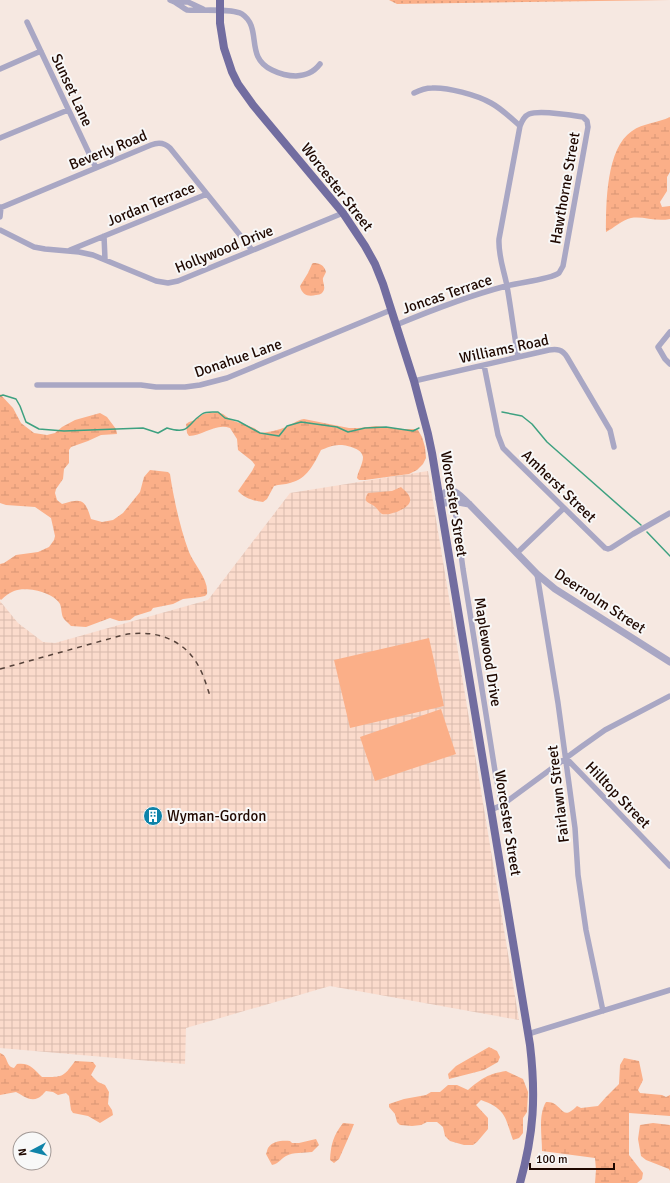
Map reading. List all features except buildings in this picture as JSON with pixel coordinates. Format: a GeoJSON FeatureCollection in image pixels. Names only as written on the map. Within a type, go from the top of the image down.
{"type":"FeatureCollection","features":[{"type":"Feature","properties":{"kind":"main road","name":"Worcester Street"},"geometry":{"type":"LineString","coordinates":[[220,0],[224,48],[232,72],[238,84],[252,105],[343,213],[370,255],[381,279],[396,325],[414,381],[428,434],[532,1064],[534,1104],[532,1131],[520,1183]]}},
{"type":"Feature","properties":{"kind":"street"},"geometry":{"type":"LineString","coordinates":[[170,0],[176,2],[188,2],[205,10]]}},
{"type":"Feature","properties":{"kind":"street"},"geometry":{"type":"LineString","coordinates":[[176,2],[182,8],[187,10],[234,11],[242,14],[253,31],[257,56],[268,68],[287,76],[303,75],[312,72],[320,64]]}},
{"type":"Feature","properties":{"kind":"street","name":"Sunset Lane"},"geometry":{"type":"LineString","coordinates":[[27,22],[96,168]]}},
{"type":"Feature","properties":{"kind":"street"},"geometry":{"type":"LineString","coordinates":[[0,69],[41,51]]}},
{"type":"Feature","properties":{"kind":"street"},"geometry":{"type":"LineString","coordinates":[[414,93],[424,89],[437,88],[475,96],[496,106],[520,126],[499,244],[500,259],[507,286],[518,357]]}},
{"type":"Feature","properties":{"kind":"street"},"geometry":{"type":"LineString","coordinates":[[0,138],[68,110]]}},
{"type":"Feature","properties":{"kind":"street","name":"Hawthorne Street"},"geometry":{"type":"LineString","coordinates":[[507,286],[552,277],[561,272],[588,127],[587,121],[582,118],[542,112],[534,112],[528,115],[524,118],[520,126]]}},
{"type":"Feature","properties":{"kind":"street","name":"Beverly Road"},"geometry":{"type":"LineString","coordinates":[[0,208],[154,144],[165,144],[170,148],[252,250]]}},
{"type":"Feature","properties":{"kind":"street","name":"Jordan Terrace"},"geometry":{"type":"LineString","coordinates":[[68,251],[207,194]]}},
{"type":"Feature","properties":{"kind":"street"},"geometry":{"type":"LineString","coordinates":[[0,208],[0,217]]}},
{"type":"Feature","properties":{"kind":"street","name":"Hollywood Drive"},"geometry":{"type":"LineString","coordinates":[[0,230],[34,247],[88,254],[105,259],[156,281],[168,283],[178,281],[343,213]]}},
{"type":"Feature","properties":{"kind":"street","name":"Jordan Terrace"},"geometry":{"type":"LineString","coordinates":[[104,236],[105,259]]}},
{"type":"Feature","properties":{"kind":"street","name":"Joncas Terrace"},"geometry":{"type":"LineString","coordinates":[[396,325],[463,298],[507,286]]}},
{"type":"Feature","properties":{"kind":"street","name":"Donahue Lane"},"geometry":{"type":"LineString","coordinates":[[37,385],[185,387],[200,385],[228,378],[391,310]]}},
{"type":"Feature","properties":{"kind":"street"},"geometry":{"type":"LineString","coordinates":[[670,332],[658,347],[665,359],[670,364]]}},
{"type":"Feature","properties":{"kind":"street","name":"Williams Road"},"geometry":{"type":"LineString","coordinates":[[414,381],[558,349],[563,352],[572,364],[610,430],[614,447]]}},
{"type":"Feature","properties":{"kind":"street","name":"Amherst Street"},"geometry":{"type":"LineString","coordinates":[[484,365],[496,429],[503,448],[605,548],[611,548],[670,513]]}},
{"type":"Feature","properties":{"kind":"street","name":"Deernolm Street"},"geometry":{"type":"LineString","coordinates":[[439,499],[444,492],[453,491],[469,504],[537,574],[564,596],[670,662]]}},
{"type":"Feature","properties":{"kind":"street"},"geometry":{"type":"LineString","coordinates":[[439,499],[445,503],[462,502],[469,504]]}},
{"type":"Feature","properties":{"kind":"street","name":"Maplewood Drive"},"geometry":{"type":"LineString","coordinates":[[454,502],[464,577],[495,771],[502,805]]}},
{"type":"Feature","properties":{"kind":"street"},"geometry":{"type":"LineString","coordinates":[[517,553],[564,508]]}},
{"type":"Feature","properties":{"kind":"street","name":"Fairlawn Street"},"geometry":{"type":"LineString","coordinates":[[537,574],[566,758],[575,828],[578,875],[586,930],[603,1011]]}},
{"type":"Feature","properties":{"kind":"street"},"geometry":{"type":"LineString","coordinates":[[491,810],[502,805],[613,725],[670,696]]}},
{"type":"Feature","properties":{"kind":"street","name":"Hilltop Street"},"geometry":{"type":"LineString","coordinates":[[566,758],[670,866]]}},
{"type":"Feature","properties":{"kind":"street"},"geometry":{"type":"LineString","coordinates":[[528,1034],[670,990]]}},
{"type":"Feature","properties":{"kind":"shaded area","name":"Wyman-Gordon"},"geometry":{"type":"Polygon","coordinates":[[[428,471],[519,1020],[330,986],[186,1028],[185,1064],[0,1048],[0,601],[18,623],[43,642],[55,643],[208,600],[290,493],[428,471]]]}},
{"type":"Feature","properties":{"kind":"green space"},"geometry":{"type":"Polygon","coordinates":[[[389,0],[670,0],[397,4],[389,0]]]}},
{"type":"Feature","properties":{"kind":"green space"},"geometry":{"type":"Polygon","coordinates":[[[670,117],[670,172],[667,177],[667,191],[660,202],[662,207],[670,206],[670,219],[659,220],[631,218],[624,220],[606,232],[606,207],[609,177],[612,163],[623,139],[636,128],[670,117]]]}},
{"type":"Feature","properties":{"kind":"green space"},"geometry":{"type":"Polygon","coordinates":[[[313,263],[318,263],[321,265],[326,272],[323,278],[324,287],[322,293],[310,296],[306,295],[302,291],[300,286],[313,263]]]}},
{"type":"Feature","properties":{"kind":"green space"},"geometry":{"type":"Polygon","coordinates":[[[0,394],[13,408],[21,423],[34,433],[47,435],[55,433],[62,427],[75,420],[100,413],[107,417],[116,429],[117,434],[101,435],[71,447],[69,450],[69,463],[64,469],[63,479],[56,489],[55,493],[57,500],[62,504],[74,501],[82,502],[87,507],[91,519],[102,522],[113,520],[123,513],[140,492],[144,477],[150,470],[168,472],[170,474],[173,494],[186,543],[191,557],[204,578],[207,594],[205,596],[183,599],[173,604],[153,608],[151,611],[135,616],[130,620],[119,621],[110,618],[86,627],[71,626],[64,619],[60,604],[57,600],[46,593],[25,589],[14,591],[1,600],[0,564],[16,555],[38,552],[49,547],[55,536],[51,518],[35,507],[6,505],[0,503],[0,394]]]}},
{"type":"Feature","properties":{"kind":"green space"},"geometry":{"type":"Polygon","coordinates":[[[217,412],[223,414],[231,420],[254,428],[261,433],[280,429],[304,419],[349,428],[376,426],[414,429],[418,430],[422,437],[426,458],[417,470],[409,474],[359,480],[357,478],[363,460],[360,451],[349,446],[332,446],[321,450],[313,466],[301,478],[288,484],[274,486],[267,499],[263,502],[256,501],[246,497],[238,491],[255,465],[238,450],[237,439],[230,428],[219,427],[189,436],[187,433],[186,424],[203,414],[217,412]]]}},
{"type":"Feature","properties":{"kind":"green space"},"geometry":{"type":"Polygon","coordinates":[[[401,487],[409,495],[410,501],[406,507],[398,511],[389,514],[382,514],[366,500],[368,493],[392,491],[401,487]]]}},
{"type":"Feature","properties":{"kind":"green space"},"geometry":{"type":"Polygon","coordinates":[[[429,638],[444,706],[350,728],[334,660],[429,638]]]}},
{"type":"Feature","properties":{"kind":"green space"},"geometry":{"type":"Polygon","coordinates":[[[441,709],[456,754],[375,781],[360,737],[441,709]]]}},
{"type":"Feature","properties":{"kind":"green space"},"geometry":{"type":"Polygon","coordinates":[[[489,1047],[497,1051],[500,1057],[498,1062],[484,1070],[449,1079],[448,1074],[456,1066],[489,1047]]]}},
{"type":"Feature","properties":{"kind":"green space"},"geometry":{"type":"Polygon","coordinates":[[[0,1053],[5,1056],[11,1067],[14,1068],[17,1064],[25,1064],[31,1067],[42,1077],[54,1077],[65,1074],[75,1061],[93,1062],[96,1066],[91,1075],[98,1082],[105,1085],[109,1092],[108,1104],[113,1115],[100,1123],[88,1116],[73,1113],[71,1110],[69,1096],[66,1093],[58,1095],[53,1092],[46,1091],[35,1099],[26,1098],[16,1092],[0,1095],[0,1053]]]}},
{"type":"Feature","properties":{"kind":"green space"},"geometry":{"type":"Polygon","coordinates":[[[624,1058],[639,1061],[643,1080],[638,1090],[640,1093],[662,1095],[666,1097],[670,1095],[670,1116],[629,1113],[629,1155],[643,1173],[642,1179],[637,1183],[595,1183],[595,1158],[542,1151],[542,1113],[546,1102],[557,1105],[566,1113],[577,1106],[581,1108],[598,1106],[619,1084],[620,1065],[624,1058]]]}},
{"type":"Feature","properties":{"kind":"green space"},"geometry":{"type":"Polygon","coordinates":[[[506,1071],[523,1079],[528,1092],[527,1112],[523,1118],[523,1133],[519,1138],[513,1140],[506,1120],[500,1111],[489,1103],[481,1100],[476,1105],[488,1118],[488,1129],[473,1145],[464,1145],[450,1141],[445,1136],[443,1127],[437,1122],[427,1122],[421,1125],[412,1126],[400,1125],[397,1122],[395,1114],[389,1107],[389,1104],[404,1099],[426,1095],[431,1092],[440,1092],[448,1085],[457,1085],[468,1090],[477,1082],[486,1077],[506,1071]]]}},
{"type":"Feature","properties":{"kind":"green space"},"geometry":{"type":"Polygon","coordinates":[[[343,1123],[354,1124],[339,1159],[334,1163],[330,1160],[332,1145],[337,1132],[343,1123]]]}},
{"type":"Feature","properties":{"kind":"green space"},"geometry":{"type":"Polygon","coordinates":[[[653,1123],[670,1125],[670,1171],[669,1169],[646,1160],[641,1156],[638,1139],[640,1125],[653,1123]]]}},
{"type":"Feature","properties":{"kind":"green space"},"geometry":{"type":"Polygon","coordinates":[[[316,1139],[319,1145],[312,1152],[295,1153],[284,1157],[272,1165],[266,1154],[268,1148],[272,1144],[281,1141],[299,1143],[316,1139]]]}},
{"type":"Feature","properties":{"kind":"waterway"},"geometry":{"type":"LineString","coordinates":[[0,396],[3,395],[16,399],[26,422],[39,429],[64,431],[143,428],[158,433],[167,428],[184,430],[197,418],[208,412],[218,412],[225,418],[238,421],[260,433],[279,436],[287,426],[301,422],[337,427],[348,432],[365,428],[386,427],[413,431],[419,428]]}},
{"type":"Feature","properties":{"kind":"waterway"},"geometry":{"type":"LineString","coordinates":[[502,412],[522,416],[532,424],[547,442],[641,525]]}},
{"type":"Feature","properties":{"kind":"waterway"},"geometry":{"type":"LineString","coordinates":[[647,532],[670,556]]}},
{"type":"Feature","properties":{"kind":"railway"},"geometry":{"type":"LineString","coordinates":[[0,669],[123,635],[145,633],[167,638],[185,649],[193,657],[199,667],[210,696]]}},
{"type":"Feature","properties":{"kind":"place","name":"Wyman-Gordon"},"geometry":{"type":"Point","coordinates":[153,816]}}]}
